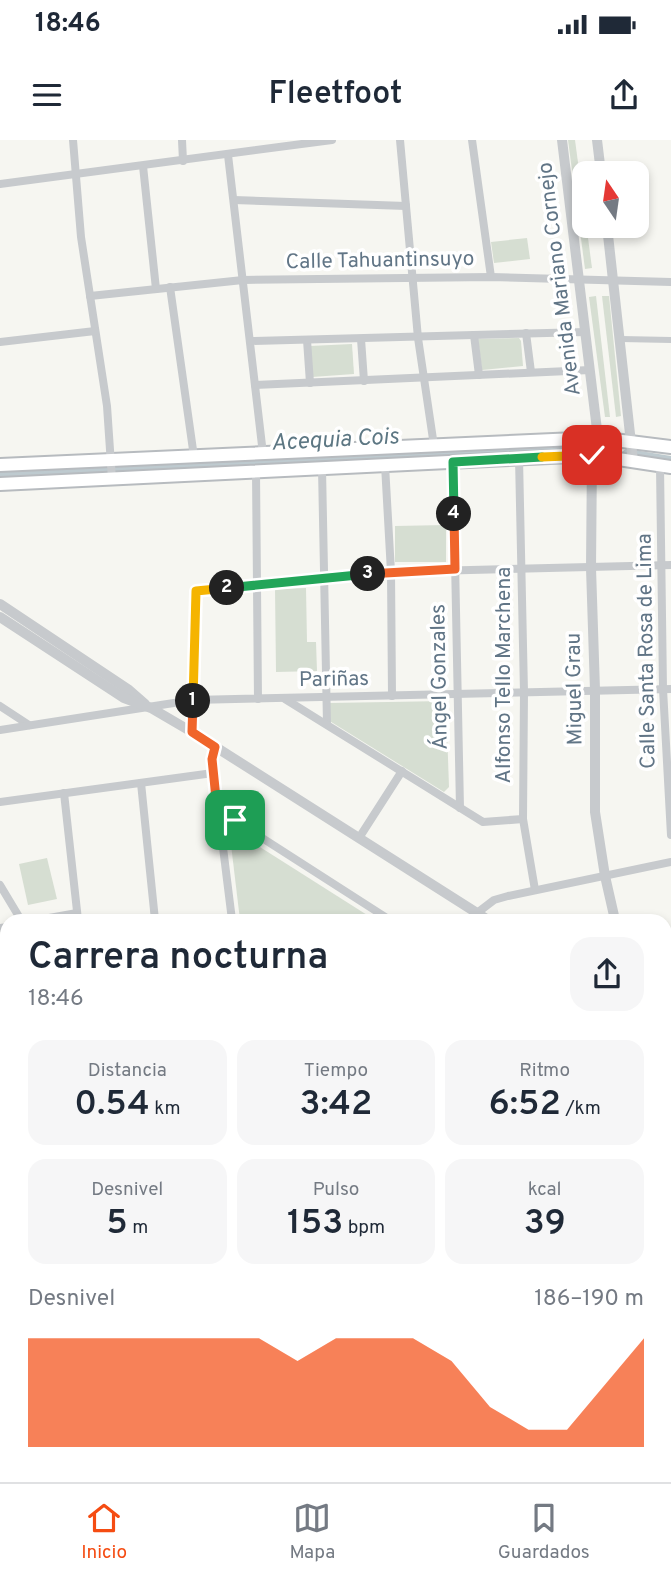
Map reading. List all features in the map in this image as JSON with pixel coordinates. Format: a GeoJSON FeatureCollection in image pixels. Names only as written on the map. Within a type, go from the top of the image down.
{"type":"FeatureCollection","features":[{"type":"Feature","properties":{"kind":"main road"},"geometry":{"type":"LineString","coordinates":[[0,465],[598,438],[671,447]]}},
{"type":"Feature","properties":{"kind":"main road"},"geometry":{"type":"LineString","coordinates":[[0,484],[592,455],[666,467]]}},
{"type":"Feature","properties":{"kind":"street"},"geometry":{"type":"LineString","coordinates":[[73,140],[81,237],[107,406],[112,478]]}},
{"type":"Feature","properties":{"kind":"street"},"geometry":{"type":"LineString","coordinates":[[181,140],[183,161]]}},
{"type":"Feature","properties":{"kind":"street"},"geometry":{"type":"LineString","coordinates":[[0,184],[228,155],[289,143],[332,140]]}},
{"type":"Feature","properties":{"kind":"street"},"geometry":{"type":"LineString","coordinates":[[400,140],[418,338],[433,446]]}},
{"type":"Feature","properties":{"kind":"street"},"geometry":{"type":"LineString","coordinates":[[472,140],[491,277]]}},
{"type":"Feature","properties":{"kind":"street","name":"Avenida Mariano Cornejo"},"geometry":{"type":"LineString","coordinates":[[562,140],[598,438],[592,455]]}},
{"type":"Feature","properties":{"kind":"street"},"geometry":{"type":"LineString","coordinates":[[597,140],[600,161]]}},
{"type":"Feature","properties":{"kind":"street"},"geometry":{"type":"LineString","coordinates":[[228,155],[263,454]]}},
{"type":"Feature","properties":{"kind":"street"},"geometry":{"type":"LineString","coordinates":[[143,166],[156,289]]}},
{"type":"Feature","properties":{"kind":"street"},"geometry":{"type":"LineString","coordinates":[[233,200],[406,206]]}},
{"type":"Feature","properties":{"kind":"street"},"geometry":{"type":"LineString","coordinates":[[608,238],[633,460]]}},
{"type":"Feature","properties":{"kind":"street","name":"Calle Tahuantinsuyo"},"geometry":{"type":"LineString","coordinates":[[90,296],[243,280],[491,277],[671,282]]}},
{"type":"Feature","properties":{"kind":"street"},"geometry":{"type":"LineString","coordinates":[[170,287],[194,457]]}},
{"type":"Feature","properties":{"kind":"street"},"geometry":{"type":"LineString","coordinates":[[0,342],[95,331]]}},
{"type":"Feature","properties":{"kind":"street"},"geometry":{"type":"LineString","coordinates":[[250,341],[586,332]]}},
{"type":"Feature","properties":{"kind":"street"},"geometry":{"type":"LineString","coordinates":[[526,333],[531,372]]}},
{"type":"Feature","properties":{"kind":"street"},"geometry":{"type":"LineString","coordinates":[[474,335],[479,375]]}},
{"type":"Feature","properties":{"kind":"street"},"geometry":{"type":"LineString","coordinates":[[361,339],[364,381]]}},
{"type":"Feature","properties":{"kind":"street"},"geometry":{"type":"LineString","coordinates":[[621,339],[671,340]]}},
{"type":"Feature","properties":{"kind":"street"},"geometry":{"type":"LineString","coordinates":[[307,340],[310,383]]}},
{"type":"Feature","properties":{"kind":"street"},"geometry":{"type":"LineString","coordinates":[[255,385],[590,370]]}},
{"type":"Feature","properties":{"kind":"street","name":"Miguel Grau"},"geometry":{"type":"LineString","coordinates":[[592,455],[595,812],[614,914]]}},
{"type":"Feature","properties":{"kind":"street","name":"Alfonso Tello Marchena"},"geometry":{"type":"LineString","coordinates":[[519,458],[524,692],[523,819],[535,890]]}},
{"type":"Feature","properties":{"kind":"street","name":"Ángel Gonzales"},"geometry":{"type":"LineString","coordinates":[[453,462],[460,808]]}},
{"type":"Feature","properties":{"kind":"street"},"geometry":{"type":"LineString","coordinates":[[385,465],[391,572],[392,696]]}},
{"type":"Feature","properties":{"kind":"street","name":"Calle Santa Rosa de Lima"},"geometry":{"type":"LineString","coordinates":[[666,467],[671,835]]}},
{"type":"Feature","properties":{"kind":"street"},"geometry":{"type":"LineString","coordinates":[[322,468],[327,724]]}},
{"type":"Feature","properties":{"kind":"street"},"geometry":{"type":"LineString","coordinates":[[256,472],[258,699]]}},
{"type":"Feature","properties":{"kind":"street"},"geometry":{"type":"LineString","coordinates":[[192,732],[196,591],[391,572],[666,565]]}},
{"type":"Feature","properties":{"kind":"street"},"geometry":{"type":"LineString","coordinates":[[0,604],[129,690],[151,708],[477,913],[494,900],[671,862]]}},
{"type":"Feature","properties":{"kind":"street"},"geometry":{"type":"LineString","coordinates":[[0,617],[124,698],[151,708]]}},
{"type":"Feature","properties":{"kind":"street","name":"Pariñas"},"geometry":{"type":"LineString","coordinates":[[0,730],[193,700],[667,689]]}},
{"type":"Feature","properties":{"kind":"street"},"geometry":{"type":"LineString","coordinates":[[285,699],[484,822],[523,819]]}},
{"type":"Feature","properties":{"kind":"street"},"geometry":{"type":"LineString","coordinates":[[0,706],[29,725]]}},
{"type":"Feature","properties":{"kind":"street"},"geometry":{"type":"LineString","coordinates":[[215,747],[213,773],[231,914]]}},
{"type":"Feature","properties":{"kind":"street"},"geometry":{"type":"LineString","coordinates":[[359,838],[402,771]]}},
{"type":"Feature","properties":{"kind":"street"},"geometry":{"type":"LineString","coordinates":[[0,802],[213,773]]}},
{"type":"Feature","properties":{"kind":"street"},"geometry":{"type":"LineString","coordinates":[[141,783],[154,914]]}},
{"type":"Feature","properties":{"kind":"street"},"geometry":{"type":"LineString","coordinates":[[64,793],[78,914]]}},
{"type":"Feature","properties":{"kind":"street"},"geometry":{"type":"LineString","coordinates":[[217,808],[381,914]]}},
{"type":"Feature","properties":{"kind":"street"},"geometry":{"type":"LineString","coordinates":[[0,885],[17,914]]}},
{"type":"Feature","properties":{"kind":"shaded area"},"geometry":{"type":"Polygon","coordinates":[[[568,140],[575,140],[578,161],[572,161],[572,170],[568,140]]]}},
{"type":"Feature","properties":{"kind":"shaded area"},"geometry":{"type":"Polygon","coordinates":[[[527,238],[530,259],[494,263],[491,242],[527,238]]]}},
{"type":"Feature","properties":{"kind":"shaded area"},"geometry":{"type":"Polygon","coordinates":[[[581,238],[588,238],[592,268],[585,269],[581,238]]]}},
{"type":"Feature","properties":{"kind":"shaded area"},"geometry":{"type":"Polygon","coordinates":[[[596,296],[610,417],[605,417],[589,297],[596,296]]]}},
{"type":"Feature","properties":{"kind":"shaded area"},"geometry":{"type":"Polygon","coordinates":[[[602,296],[609,296],[621,416],[616,417],[602,296]]]}},
{"type":"Feature","properties":{"kind":"shaded area"},"geometry":{"type":"Polygon","coordinates":[[[519,338],[523,366],[482,370],[478,339],[519,338]]]}},
{"type":"Feature","properties":{"kind":"shaded area"},"geometry":{"type":"Polygon","coordinates":[[[352,344],[354,374],[312,377],[310,346],[352,344]]]}},
{"type":"Feature","properties":{"kind":"shaded area"},"geometry":{"type":"Polygon","coordinates":[[[446,525],[446,562],[395,562],[395,526],[446,525]]]}},
{"type":"Feature","properties":{"kind":"shaded area"},"geometry":{"type":"Polygon","coordinates":[[[306,588],[307,642],[316,642],[317,671],[276,672],[275,589],[306,588]]]}},
{"type":"Feature","properties":{"kind":"shaded area"},"geometry":{"type":"Polygon","coordinates":[[[446,701],[449,787],[444,792],[328,720],[329,703],[446,701]]]}},
{"type":"Feature","properties":{"kind":"shaded area"},"geometry":{"type":"Polygon","coordinates":[[[229,828],[366,914],[239,914],[229,828]]]}},
{"type":"Feature","properties":{"kind":"shaded area"},"geometry":{"type":"Polygon","coordinates":[[[47,858],[57,899],[28,905],[19,864],[47,858]]]}},
{"type":"Feature","properties":{"kind":"waterway","name":"Acequia Cois"},"geometry":{"type":"LineString","coordinates":[[0,476],[575,448],[598,451]]}},
{"type":"Feature","properties":{"kind":"waterway","name":"Acequia Cois"},"geometry":{"type":"LineString","coordinates":[[627,454],[670,461]]}},
{"type":"Feature","properties":{"kind":"route"},"geometry":{"type":"LineString","coordinates":[[235,820],[217,808],[212,759],[215,747],[192,732],[196,591],[391,572],[455,569],[453,462],[592,455]]}}]}
